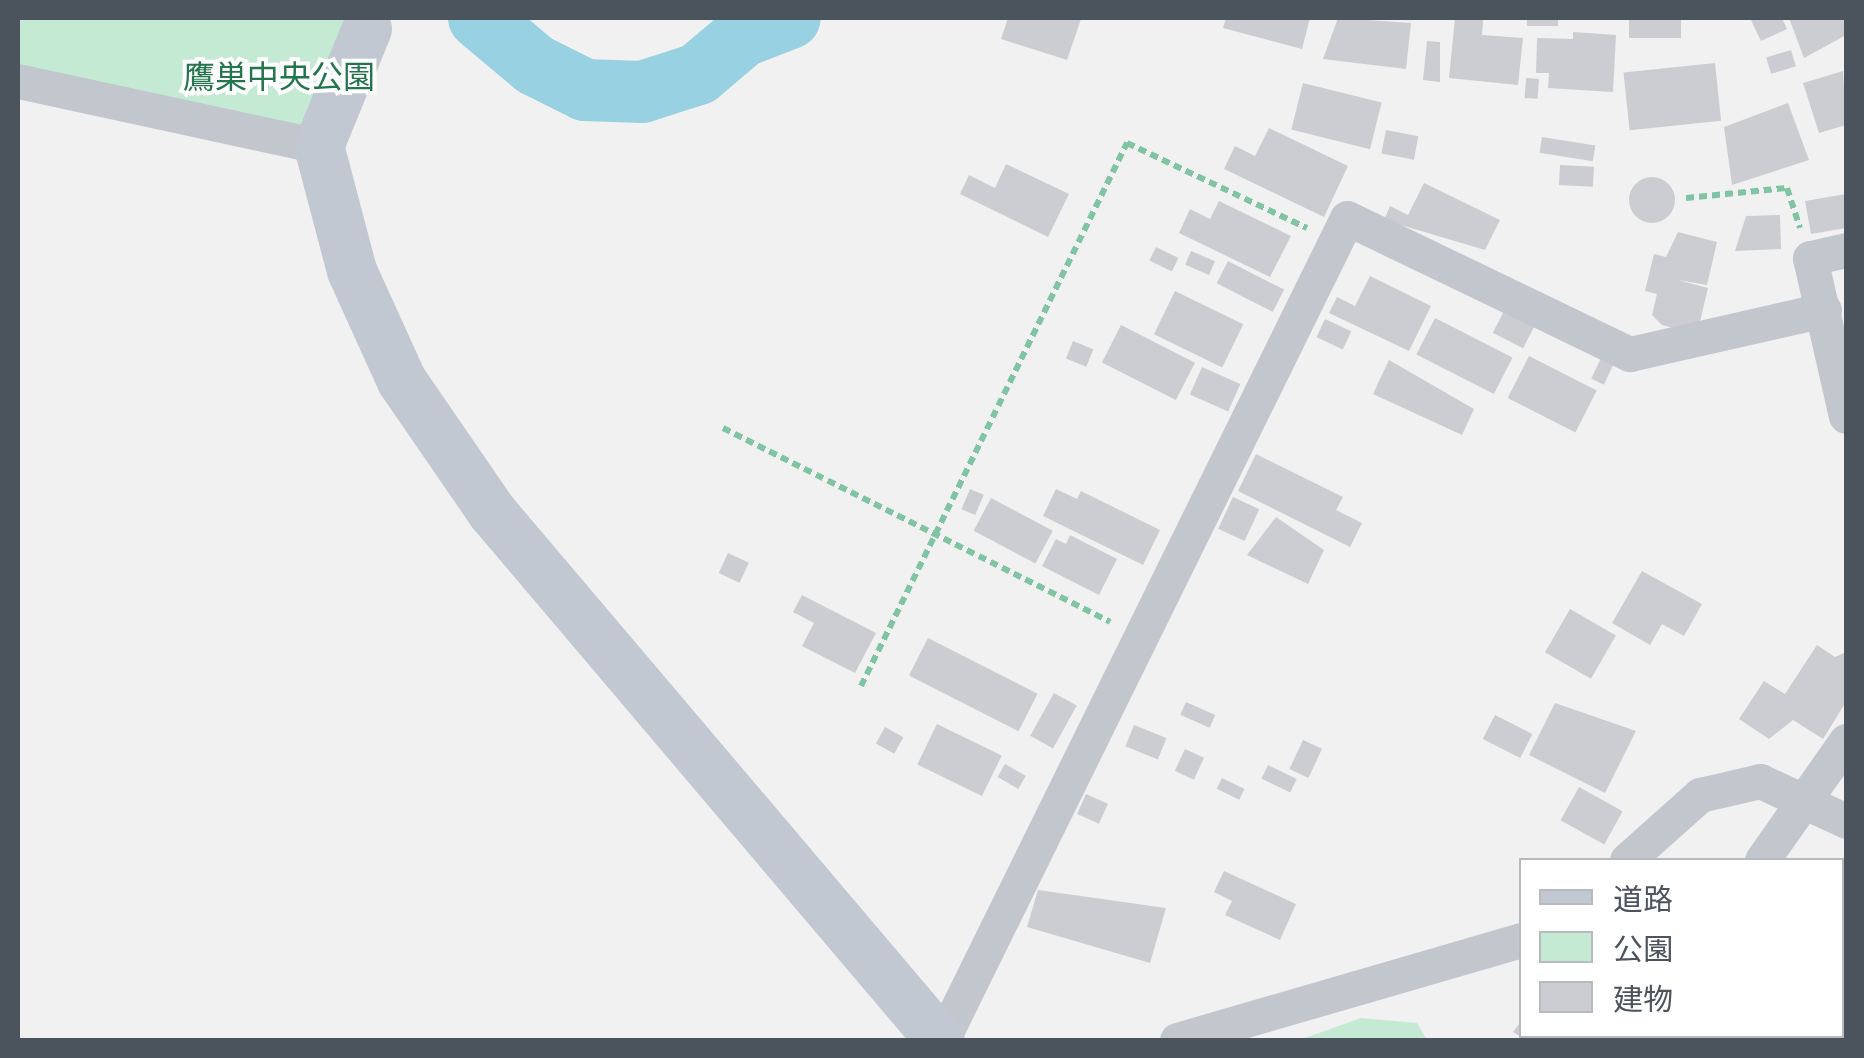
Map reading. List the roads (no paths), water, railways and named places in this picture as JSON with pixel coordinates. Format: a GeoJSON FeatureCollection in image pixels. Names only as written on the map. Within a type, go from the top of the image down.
{"type":"FeatureCollection","features":[{"type":"Feature","properties":{"kind":"street"},"geometry":{"type":"LineString","coordinates":[[369,23],[318,146],[352,271],[402,381],[470,479],[941,1040],[1143,638],[1347,218],[1630,354],[1824,310]]}},
{"type":"Feature","properties":{"kind":"street"},"geometry":{"type":"LineString","coordinates":[[18,81],[318,146]]}},
{"type":"Feature","properties":{"kind":"street"},"geometry":{"type":"LineString","coordinates":[[1846,250],[1810,258],[1846,416]]}},
{"type":"Feature","properties":{"kind":"street"},"geometry":{"type":"LineString","coordinates":[[1763,858],[1846,741]]}},
{"type":"Feature","properties":{"kind":"street"},"geometry":{"type":"LineString","coordinates":[[1629,858],[1700,795],[1760,781],[1846,821]]}},
{"type":"Feature","properties":{"kind":"street"},"geometry":{"type":"LineString","coordinates":[[1176,1040],[1519,941]]}},
{"type":"Feature","properties":{"kind":"waterway"},"geometry":{"type":"LineString","coordinates":[[479,18],[535,65],[585,90],[642,92],[698,74],[743,36],[790,18]]}},
{"type":"Feature","properties":{"kind":"park label","name":"鷹巣中央公園"},"geometry":{"type":"Point","coordinates":[279,77]}}]}
